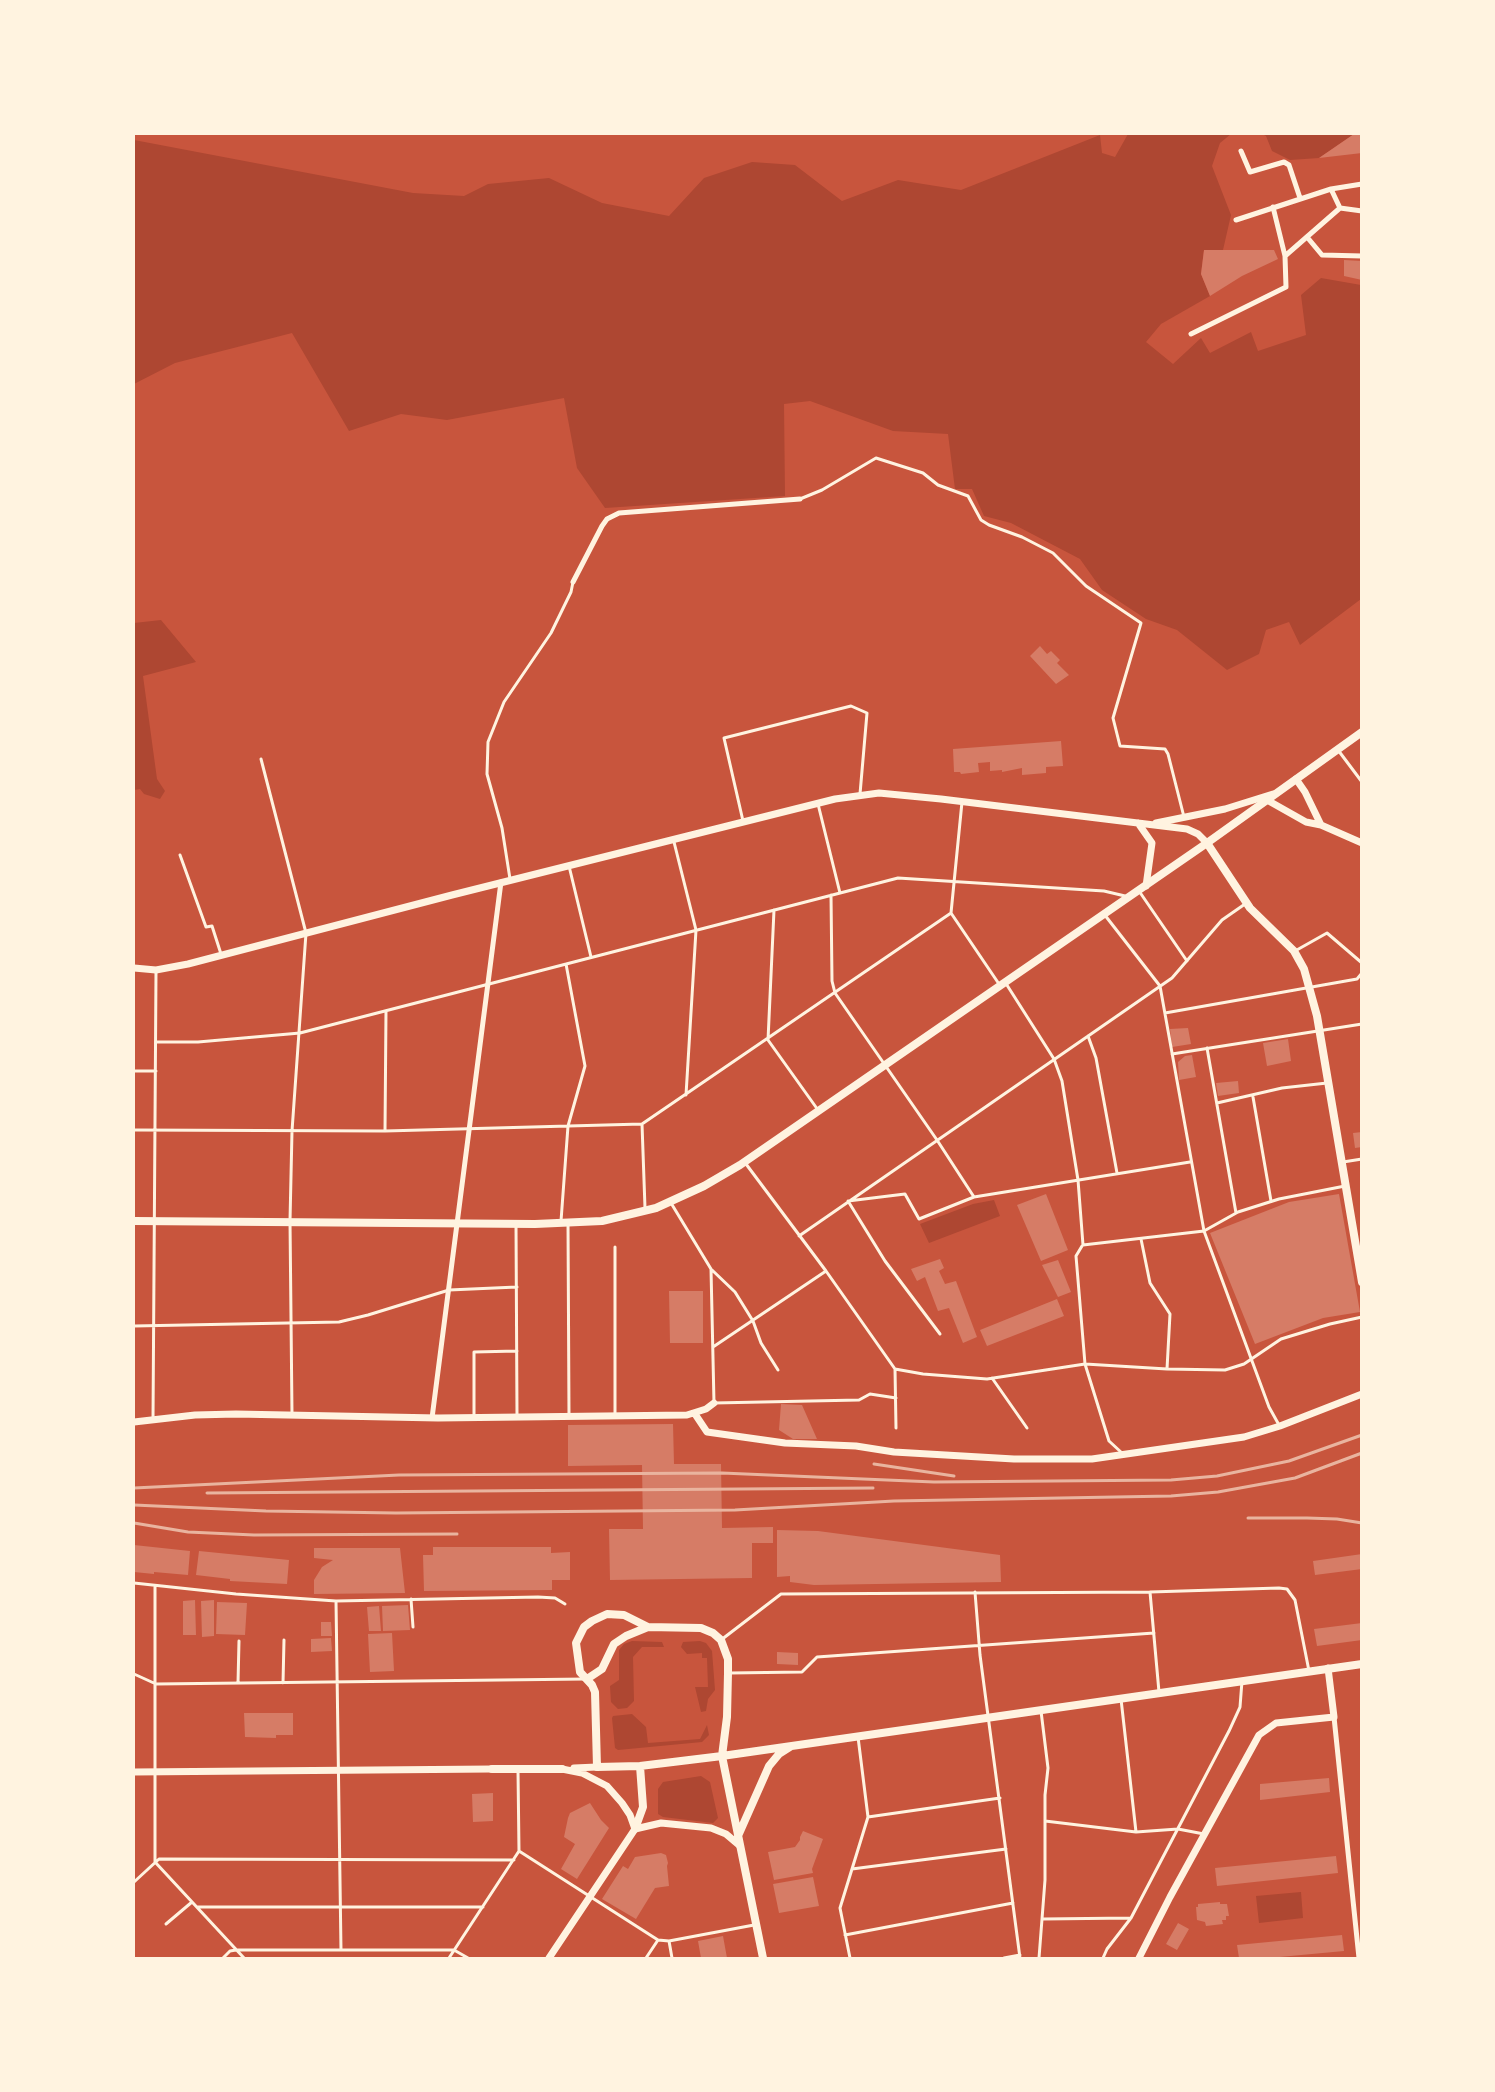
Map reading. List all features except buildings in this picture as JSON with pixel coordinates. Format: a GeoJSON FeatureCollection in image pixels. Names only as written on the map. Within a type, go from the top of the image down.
{"type":"FeatureCollection","features":[{"type":"Feature","properties":{"kind":"main road"},"geometry":{"type":"LineString","coordinates":[[134,1221],[565,1223],[602,1221],[670,1201],[704,1186],[744,1162],[1208,843],[1362,732]]}},
{"type":"Feature","properties":{"kind":"main road"},"geometry":{"type":"LineString","coordinates":[[1208,843],[1246,903],[1294,951],[1310,986],[1362,1282]]}},
{"type":"Feature","properties":{"kind":"main road"},"geometry":{"type":"LineString","coordinates":[[648,1627],[631,1618],[607,1614],[584,1627],[576,1643],[580,1672],[592,1685],[596,1698],[597,1767],[640,1766],[722,1756],[1362,1664]]}},
{"type":"Feature","properties":{"kind":"main road"},"geometry":{"type":"LineString","coordinates":[[587,1679],[602,1669],[614,1644],[648,1627],[701,1628],[721,1640],[728,1659],[727,1717],[722,1756],[763,1959]]}},
{"type":"Feature","properties":{"kind":"main road"},"geometry":{"type":"LineString","coordinates":[[739,1841],[769,1766],[779,1754],[794,1744]]}},
{"type":"Feature","properties":{"kind":"main road"},"geometry":{"type":"LineString","coordinates":[[635,1829],[643,1807],[640,1766]]}},
{"type":"Feature","properties":{"kind":"main road"},"geometry":{"type":"LineString","coordinates":[[492,1769],[562,1769]]}},
{"type":"Feature","properties":{"kind":"street"},"geometry":{"type":"LineString","coordinates":[[1241,151],[1250,172],[1284,162],[1289,165],[1300,198]]}},
{"type":"Feature","properties":{"kind":"street"},"geometry":{"type":"LineString","coordinates":[[1236,220],[1330,189],[1362,184]]}},
{"type":"Feature","properties":{"kind":"street"},"geometry":{"type":"LineString","coordinates":[[1330,189],[1340,208]]}},
{"type":"Feature","properties":{"kind":"street"},"geometry":{"type":"LineString","coordinates":[[1191,334],[1286,287],[1285,256],[1273,207]]}},
{"type":"Feature","properties":{"kind":"street"},"geometry":{"type":"LineString","coordinates":[[1285,256],[1340,208],[1362,211]]}},
{"type":"Feature","properties":{"kind":"street"},"geometry":{"type":"LineString","coordinates":[[1307,237],[1322,255],[1362,256]]}},
{"type":"Feature","properties":{"kind":"street"},"geometry":{"type":"LineString","coordinates":[[573,582],[602,526],[612,515],[800,499]]}},
{"type":"Feature","properties":{"kind":"street"},"geometry":{"type":"LineString","coordinates":[[1296,779],[1321,825]]}},
{"type":"Feature","properties":{"kind":"street"},"geometry":{"type":"LineString","coordinates":[[1148,824],[1225,809],[1279,792]]}},
{"type":"Feature","properties":{"kind":"street"},"geometry":{"type":"LineString","coordinates":[[134,968],[156,970],[188,964],[673,839],[818,803],[860,796],[879,794],[962,801],[1187,829],[1198,834],[1208,843]]}},
{"type":"Feature","properties":{"kind":"street"},"geometry":{"type":"LineString","coordinates":[[1268,800],[1306,822],[1321,825],[1362,843]]}},
{"type":"Feature","properties":{"kind":"street"},"geometry":{"type":"LineString","coordinates":[[1138,823],[1152,843],[1151,859],[1142,888]]}},
{"type":"Feature","properties":{"kind":"street"},"geometry":{"type":"LineString","coordinates":[[432,1418],[501,882]]}},
{"type":"Feature","properties":{"kind":"street"},"geometry":{"type":"LineString","coordinates":[[695,1414],[707,1432],[785,1443],[856,1446],[894,1452],[1014,1459],[1092,1459],[1244,1437],[1280,1426],[1362,1394]]}},
{"type":"Feature","properties":{"kind":"street"},"geometry":{"type":"LineString","coordinates":[[134,1422],[195,1415],[474,1418],[695,1414],[714,1403]]}},
{"type":"Feature","properties":{"kind":"street"},"geometry":{"type":"LineString","coordinates":[[1328,1668],[1359,1959]]}},
{"type":"Feature","properties":{"kind":"street"},"geometry":{"type":"LineString","coordinates":[[1139,1959],[1252,1745],[1265,1729],[1280,1722],[1334,1717]]}},
{"type":"Feature","properties":{"kind":"street"},"geometry":{"type":"LineString","coordinates":[[562,1769],[597,1767]]}},
{"type":"Feature","properties":{"kind":"street"},"geometry":{"type":"LineString","coordinates":[[134,1772],[492,1769]]}},
{"type":"Feature","properties":{"kind":"street"},"geometry":{"type":"LineString","coordinates":[[562,1769],[582,1773],[607,1786],[630,1815],[635,1829]]}},
{"type":"Feature","properties":{"kind":"street"},"geometry":{"type":"LineString","coordinates":[[549,1959],[635,1829],[661,1823],[711,1828],[739,1841]]}},
{"type":"Feature","properties":{"kind":"lane"},"geometry":{"type":"LineString","coordinates":[[800,499],[822,490],[876,459],[923,473],[938,485],[968,496],[981,520],[989,525],[1022,537],[1053,553],[1086,586],[1141,623],[1113,718],[1120,746],[1165,749],[1184,818]]}},
{"type":"Feature","properties":{"kind":"lane"},"geometry":{"type":"LineString","coordinates":[[510,880],[502,828],[487,774],[488,742],[504,702],[551,633],[571,592],[573,582]]}},
{"type":"Feature","properties":{"kind":"lane"},"geometry":{"type":"LineString","coordinates":[[743,822],[724,738],[851,706],[867,713],[860,796]]}},
{"type":"Feature","properties":{"kind":"lane"},"geometry":{"type":"LineString","coordinates":[[1337,749],[1362,782]]}},
{"type":"Feature","properties":{"kind":"lane"},"geometry":{"type":"LineString","coordinates":[[261,759],[306,933],[292,1131],[290,1221],[292,1415]]}},
{"type":"Feature","properties":{"kind":"lane"},"geometry":{"type":"LineString","coordinates":[[962,801],[951,913],[1054,1059],[1062,1081],[1078,1180],[1083,1245],[1076,1256],[1085,1364],[1109,1441],[1123,1454]]}},
{"type":"Feature","properties":{"kind":"lane"},"geometry":{"type":"LineString","coordinates":[[818,803],[840,893]]}},
{"type":"Feature","properties":{"kind":"lane"},"geometry":{"type":"LineString","coordinates":[[1354,839],[1362,834]]}},
{"type":"Feature","properties":{"kind":"lane"},"geometry":{"type":"LineString","coordinates":[[673,839],[696,930],[686,1095]]}},
{"type":"Feature","properties":{"kind":"lane"},"geometry":{"type":"LineString","coordinates":[[180,855],[206,927],[212,926],[221,955]]}},
{"type":"Feature","properties":{"kind":"lane"},"geometry":{"type":"LineString","coordinates":[[569,866],[591,957]]}},
{"type":"Feature","properties":{"kind":"lane"},"geometry":{"type":"LineString","coordinates":[[156,1042],[198,1042],[300,1033],[898,878],[1104,891],[1130,897]]}},
{"type":"Feature","properties":{"kind":"lane"},"geometry":{"type":"LineString","coordinates":[[1142,888],[1187,961]]}},
{"type":"Feature","properties":{"kind":"lane"},"geometry":{"type":"LineString","coordinates":[[831,895],[832,981],[835,993],[974,1197]]}},
{"type":"Feature","properties":{"kind":"lane"},"geometry":{"type":"LineString","coordinates":[[799,1236],[1172,978],[1222,920],[1246,903]]}},
{"type":"Feature","properties":{"kind":"lane"},"geometry":{"type":"LineString","coordinates":[[774,910],[768,1040],[819,1111]]}},
{"type":"Feature","properties":{"kind":"lane"},"geometry":{"type":"LineString","coordinates":[[134,1130],[385,1131],[642,1124],[951,913]]}},
{"type":"Feature","properties":{"kind":"lane"},"geometry":{"type":"LineString","coordinates":[[1104,914],[1160,986],[1204,1231],[1269,1407],[1280,1426]]}},
{"type":"Feature","properties":{"kind":"lane"},"geometry":{"type":"LineString","coordinates":[[1294,951],[1327,933],[1362,963]]}},
{"type":"Feature","properties":{"kind":"lane"},"geometry":{"type":"LineString","coordinates":[[566,964],[585,1066],[568,1126],[565,1223],[569,1417]]}},
{"type":"Feature","properties":{"kind":"lane"},"geometry":{"type":"LineString","coordinates":[[153,1419],[156,970]]}},
{"type":"Feature","properties":{"kind":"lane"},"geometry":{"type":"LineString","coordinates":[[1165,1013],[1358,979],[1362,973]]}},
{"type":"Feature","properties":{"kind":"lane"},"geometry":{"type":"LineString","coordinates":[[385,1131],[386,1011]]}},
{"type":"Feature","properties":{"kind":"lane"},"geometry":{"type":"LineString","coordinates":[[1172,1054],[1362,1024]]}},
{"type":"Feature","properties":{"kind":"lane"},"geometry":{"type":"LineString","coordinates":[[1088,1036],[1096,1058],[1117,1173]]}},
{"type":"Feature","properties":{"kind":"lane"},"geometry":{"type":"LineString","coordinates":[[1207,1048],[1236,1213]]}},
{"type":"Feature","properties":{"kind":"lane"},"geometry":{"type":"LineString","coordinates":[[134,1071],[156,1071]]}},
{"type":"Feature","properties":{"kind":"lane"},"geometry":{"type":"LineString","coordinates":[[1216,1103],[1282,1088],[1327,1083]]}},
{"type":"Feature","properties":{"kind":"lane"},"geometry":{"type":"LineString","coordinates":[[1253,1096],[1271,1201]]}},
{"type":"Feature","properties":{"kind":"lane"},"geometry":{"type":"LineString","coordinates":[[642,1124],[645,1210]]}},
{"type":"Feature","properties":{"kind":"lane"},"geometry":{"type":"LineString","coordinates":[[1341,1162],[1362,1159]]}},
{"type":"Feature","properties":{"kind":"lane"},"geometry":{"type":"LineString","coordinates":[[744,1162],[826,1271],[895,1369],[896,1428]]}},
{"type":"Feature","properties":{"kind":"lane"},"geometry":{"type":"LineString","coordinates":[[848,1202],[905,1194],[919,1219],[974,1197],[1190,1162]]}},
{"type":"Feature","properties":{"kind":"lane"},"geometry":{"type":"LineString","coordinates":[[1083,1245],[1204,1231],[1236,1213],[1271,1201],[1345,1186]]}},
{"type":"Feature","properties":{"kind":"lane"},"geometry":{"type":"LineString","coordinates":[[670,1201],[711,1269],[735,1292],[753,1321],[761,1343],[778,1370]]}},
{"type":"Feature","properties":{"kind":"lane"},"geometry":{"type":"LineString","coordinates":[[848,1202],[885,1261],[940,1334]]}},
{"type":"Feature","properties":{"kind":"lane"},"geometry":{"type":"LineString","coordinates":[[516,1224],[517,1417]]}},
{"type":"Feature","properties":{"kind":"lane"},"geometry":{"type":"LineString","coordinates":[[1141,1239],[1150,1283],[1170,1314],[1167,1369]]}},
{"type":"Feature","properties":{"kind":"lane"},"geometry":{"type":"LineString","coordinates":[[615,1247],[615,1416]]}},
{"type":"Feature","properties":{"kind":"lane"},"geometry":{"type":"LineString","coordinates":[[711,1269],[714,1403],[859,1400],[870,1394],[896,1398]]}},
{"type":"Feature","properties":{"kind":"lane"},"geometry":{"type":"LineString","coordinates":[[713,1348],[826,1271]]}},
{"type":"Feature","properties":{"kind":"lane"},"geometry":{"type":"LineString","coordinates":[[134,1326],[339,1322],[368,1316],[449,1290],[517,1287]]}},
{"type":"Feature","properties":{"kind":"lane"},"geometry":{"type":"LineString","coordinates":[[895,1369],[922,1374],[992,1378],[1085,1364],[1225,1370],[1244,1364],[1281,1339],[1362,1317]]}},
{"type":"Feature","properties":{"kind":"lane"},"geometry":{"type":"LineString","coordinates":[[474,1418],[474,1353],[517,1351]]}},
{"type":"Feature","properties":{"kind":"lane"},"geometry":{"type":"LineString","coordinates":[[992,1378],[1027,1428]]}},
{"type":"Feature","properties":{"kind":"lane"},"geometry":{"type":"LineString","coordinates":[[134,1583],[236,1594],[336,1600],[538,1596],[555,1598],[565,1604]]}},
{"type":"Feature","properties":{"kind":"lane"},"geometry":{"type":"LineString","coordinates":[[155,1586],[155,1862],[244,1959]]}},
{"type":"Feature","properties":{"kind":"lane"},"geometry":{"type":"LineString","coordinates":[[721,1640],[781,1594],[1150,1592],[1279,1588],[1287,1589],[1295,1600],[1309,1671]]}},
{"type":"Feature","properties":{"kind":"lane"},"geometry":{"type":"LineString","coordinates":[[975,1592],[979,1645],[1020,1957],[1004,1959]]}},
{"type":"Feature","properties":{"kind":"lane"},"geometry":{"type":"LineString","coordinates":[[1150,1592],[1160,1692]]}},
{"type":"Feature","properties":{"kind":"lane"},"geometry":{"type":"LineString","coordinates":[[411,1599],[413,1628]]}},
{"type":"Feature","properties":{"kind":"lane"},"geometry":{"type":"LineString","coordinates":[[336,1600],[340,1950]]}},
{"type":"Feature","properties":{"kind":"lane"},"geometry":{"type":"LineString","coordinates":[[728,1673],[802,1672],[816,1657],[1154,1633]]}},
{"type":"Feature","properties":{"kind":"lane"},"geometry":{"type":"LineString","coordinates":[[283,1683],[284,1640]]}},
{"type":"Feature","properties":{"kind":"lane"},"geometry":{"type":"LineString","coordinates":[[238,1683],[239,1641]]}},
{"type":"Feature","properties":{"kind":"lane"},"geometry":{"type":"LineString","coordinates":[[134,1674],[156,1684],[579,1681],[587,1679]]}},
{"type":"Feature","properties":{"kind":"lane"},"geometry":{"type":"LineString","coordinates":[[1103,1959],[1107,1949],[1131,1918],[1240,1707],[1242,1680]]}},
{"type":"Feature","properties":{"kind":"lane"},"geometry":{"type":"LineString","coordinates":[[1121,1697],[1136,1832]]}},
{"type":"Feature","properties":{"kind":"lane"},"geometry":{"type":"LineString","coordinates":[[1039,1959],[1045,1880],[1048,1768],[1041,1709]]}},
{"type":"Feature","properties":{"kind":"lane"},"geometry":{"type":"LineString","coordinates":[[850,1959],[840,1908],[868,1817],[857,1735]]}},
{"type":"Feature","properties":{"kind":"lane"},"geometry":{"type":"LineString","coordinates":[[449,1959],[519,1851],[518,1769]]}},
{"type":"Feature","properties":{"kind":"lane"},"geometry":{"type":"LineString","coordinates":[[868,1817],[1000,1798]]}},
{"type":"Feature","properties":{"kind":"lane"},"geometry":{"type":"LineString","coordinates":[[1045,1821],[1136,1832],[1178,1828],[1204,1834]]}},
{"type":"Feature","properties":{"kind":"lane"},"geometry":{"type":"LineString","coordinates":[[852,1869],[1006,1849]]}},
{"type":"Feature","properties":{"kind":"lane"},"geometry":{"type":"LineString","coordinates":[[519,1851],[658,1940],[669,1941],[756,1924]]}},
{"type":"Feature","properties":{"kind":"lane"},"geometry":{"type":"LineString","coordinates":[[134,1882],[159,1859],[514,1860]]}},
{"type":"Feature","properties":{"kind":"lane"},"geometry":{"type":"LineString","coordinates":[[166,1924],[192,1902]]}},
{"type":"Feature","properties":{"kind":"lane"},"geometry":{"type":"LineString","coordinates":[[845,1935],[1013,1903]]}},
{"type":"Feature","properties":{"kind":"lane"},"geometry":{"type":"LineString","coordinates":[[197,1907],[483,1907]]}},
{"type":"Feature","properties":{"kind":"lane"},"geometry":{"type":"LineString","coordinates":[[1043,1919],[1131,1918]]}},
{"type":"Feature","properties":{"kind":"lane"},"geometry":{"type":"LineString","coordinates":[[646,1959],[658,1940]]}},
{"type":"Feature","properties":{"kind":"lane"},"geometry":{"type":"LineString","coordinates":[[669,1941],[672,1959]]}},
{"type":"Feature","properties":{"kind":"lane"},"geometry":{"type":"LineString","coordinates":[[223,1959],[230,1951],[236,1950],[454,1950],[468,1959]]}},
{"type":"Feature","properties":{"kind":"shaded area"},"geometry":{"type":"Polygon","coordinates":[[[1128,134],[1231,134],[1220,143],[1212,166],[1231,215],[1223,250],[1204,250],[1201,274],[1210,296],[1161,324],[1146,342],[1173,364],[1201,338],[1210,353],[1251,332],[1258,351],[1306,335],[1301,295],[1321,278],[1361,285],[1361,599],[1300,645],[1289,622],[1266,630],[1259,654],[1227,670],[1177,630],[1146,619],[1102,590],[1080,559],[1011,523],[984,516],[972,489],[955,489],[948,434],[893,431],[810,401],[784,404],[785,496],[605,508],[577,468],[564,398],[447,420],[401,414],[349,431],[292,333],[175,363],[134,384],[134,140],[413,193],[464,196],[488,184],[549,178],[602,203],[669,216],[704,178],[752,162],[795,165],[842,201],[898,180],[961,190],[1100,135],[1102,153],[1115,157],[1128,134]]]}},
{"type":"Feature","properties":{"kind":"shaded area"},"geometry":{"type":"Polygon","coordinates":[[[1262,134],[1354,134],[1319,158],[1290,160],[1272,151],[1266,136],[1262,134]]]}},
{"type":"Feature","properties":{"kind":"shaded area"},"geometry":{"type":"Polygon","coordinates":[[[161,620],[196,662],[143,676],[157,779],[165,791],[160,799],[144,794],[140,789],[134,790],[134,623],[161,620]]]}},
{"type":"Feature","properties":{"kind":"shaded area"},"geometry":{"type":"Polygon","coordinates":[[[994,1200],[1000,1216],[929,1243],[920,1224],[973,1204],[994,1200]]]}},
{"type":"Feature","properties":{"kind":"shaded area"},"geometry":{"type":"Polygon","coordinates":[[[632,1641],[662,1642],[664,1647],[642,1647],[633,1657],[634,1701],[627,1708],[618,1709],[611,1702],[610,1686],[619,1680],[619,1650],[624,1644],[632,1641]]]}},
{"type":"Feature","properties":{"kind":"shaded area"},"geometry":{"type":"Polygon","coordinates":[[[683,1642],[706,1643],[712,1651],[715,1690],[708,1699],[706,1711],[701,1712],[695,1687],[708,1687],[707,1658],[702,1658],[702,1653],[687,1654],[681,1647],[683,1642]]]}},
{"type":"Feature","properties":{"kind":"shaded area"},"geometry":{"type":"Polygon","coordinates":[[[632,1714],[646,1727],[648,1743],[700,1739],[707,1725],[709,1735],[702,1742],[618,1750],[615,1748],[612,1718],[632,1714]]]}},
{"type":"Feature","properties":{"kind":"shaded area"},"geometry":{"type":"Polygon","coordinates":[[[701,1776],[710,1782],[718,1818],[713,1823],[663,1817],[658,1814],[658,1789],[663,1782],[701,1776]]]}},
{"type":"Feature","properties":{"kind":"shaded area"},"geometry":{"type":"Polygon","coordinates":[[[1301,1892],[1303,1918],[1259,1923],[1256,1896],[1301,1892]]]}},
{"type":"Feature","properties":{"kind":"railway"},"geometry":{"type":"LineString","coordinates":[[134,1488],[399,1475],[722,1473],[934,1482],[1171,1480],[1217,1476],[1289,1461],[1362,1435]]}},
{"type":"Feature","properties":{"kind":"railway"},"geometry":{"type":"LineString","coordinates":[[134,1505],[266,1511],[396,1513],[735,1510],[894,1501],[1171,1496],[1218,1492],[1295,1478],[1362,1453]]}},
{"type":"Feature","properties":{"kind":"railway"},"geometry":{"type":"LineString","coordinates":[[874,1464],[954,1476]]}},
{"type":"Feature","properties":{"kind":"railway"},"geometry":{"type":"LineString","coordinates":[[207,1493],[873,1488]]}},
{"type":"Feature","properties":{"kind":"railway"},"geometry":{"type":"LineString","coordinates":[[1248,1518],[1337,1519],[1362,1523]]}},
{"type":"Feature","properties":{"kind":"railway"},"geometry":{"type":"LineString","coordinates":[[134,1523],[188,1532],[254,1535],[457,1534]]}}]}
